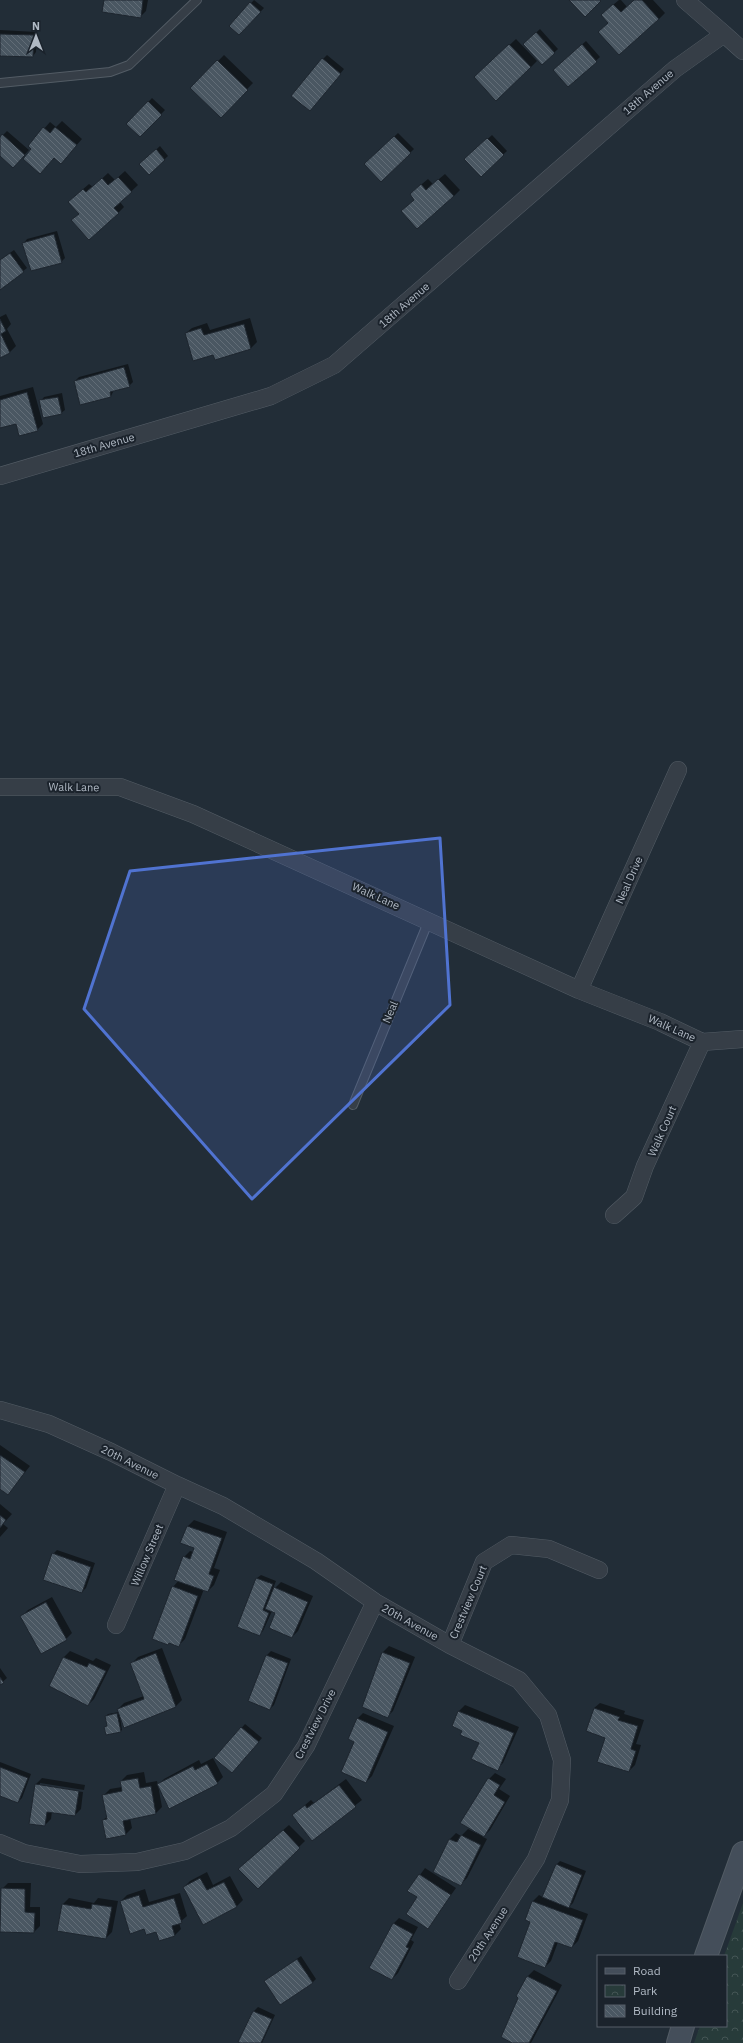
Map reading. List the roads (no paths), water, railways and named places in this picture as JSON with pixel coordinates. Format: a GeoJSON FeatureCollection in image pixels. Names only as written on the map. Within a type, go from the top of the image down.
{"type":"FeatureCollection","features":[{"type":"Feature","properties":{"kind":"main road"},"geometry":{"type":"LineString","coordinates":[[706,1955],[743,1853]]}},
{"type":"Feature","properties":{"kind":"main road"},"geometry":{"type":"LineString","coordinates":[[678,2043],[683,2027]]}},
{"type":"Feature","properties":{"kind":"street"},"geometry":{"type":"LineString","coordinates":[[685,0],[743,51]]}},
{"type":"Feature","properties":{"kind":"street","name":"18th Avenue"},"geometry":{"type":"LineString","coordinates":[[0,476],[271,396],[334,365],[675,69],[724,34]]}},
{"type":"Feature","properties":{"kind":"street","name":"Neal Drive"},"geometry":{"type":"LineString","coordinates":[[579,990],[678,770]]}},
{"type":"Feature","properties":{"kind":"street","name":"Walk Lane"},"geometry":{"type":"LineString","coordinates":[[0,787],[120,788],[193,814],[429,920],[579,990],[660,1022],[702,1042],[743,1039]]}},
{"type":"Feature","properties":{"kind":"street","name":"Walk Court"},"geometry":{"type":"LineString","coordinates":[[614,1215],[634,1197],[646,1166],[702,1042]]}},
{"type":"Feature","properties":{"kind":"street","name":"20th Avenue"},"geometry":{"type":"LineString","coordinates":[[0,1410],[49,1424],[223,1506],[310,1557],[375,1602],[450,1645],[519,1680],[548,1715],[562,1760],[560,1800],[536,1859],[458,1982]]}},
{"type":"Feature","properties":{"kind":"street","name":"Willow Street"},"geometry":{"type":"LineString","coordinates":[[116,1625],[177,1485]]}},
{"type":"Feature","properties":{"kind":"street","name":"Crestview Court"},"geometry":{"type":"LineString","coordinates":[[450,1645],[484,1562],[511,1545],[549,1548],[599,1570]]}},
{"type":"Feature","properties":{"kind":"street","name":"Crestview Drive"},"geometry":{"type":"LineString","coordinates":[[0,1843],[24,1853],[80,1864],[136,1862],[185,1851],[231,1828],[274,1794],[306,1746],[375,1602]]}},
{"type":"Feature","properties":{"kind":"lane"},"geometry":{"type":"LineString","coordinates":[[0,83],[110,72],[129,65],[197,0]]}},
{"type":"Feature","properties":{"kind":"lane","name":"Neal"},"geometry":{"type":"LineString","coordinates":[[353,1105],[429,920]]}}]}
